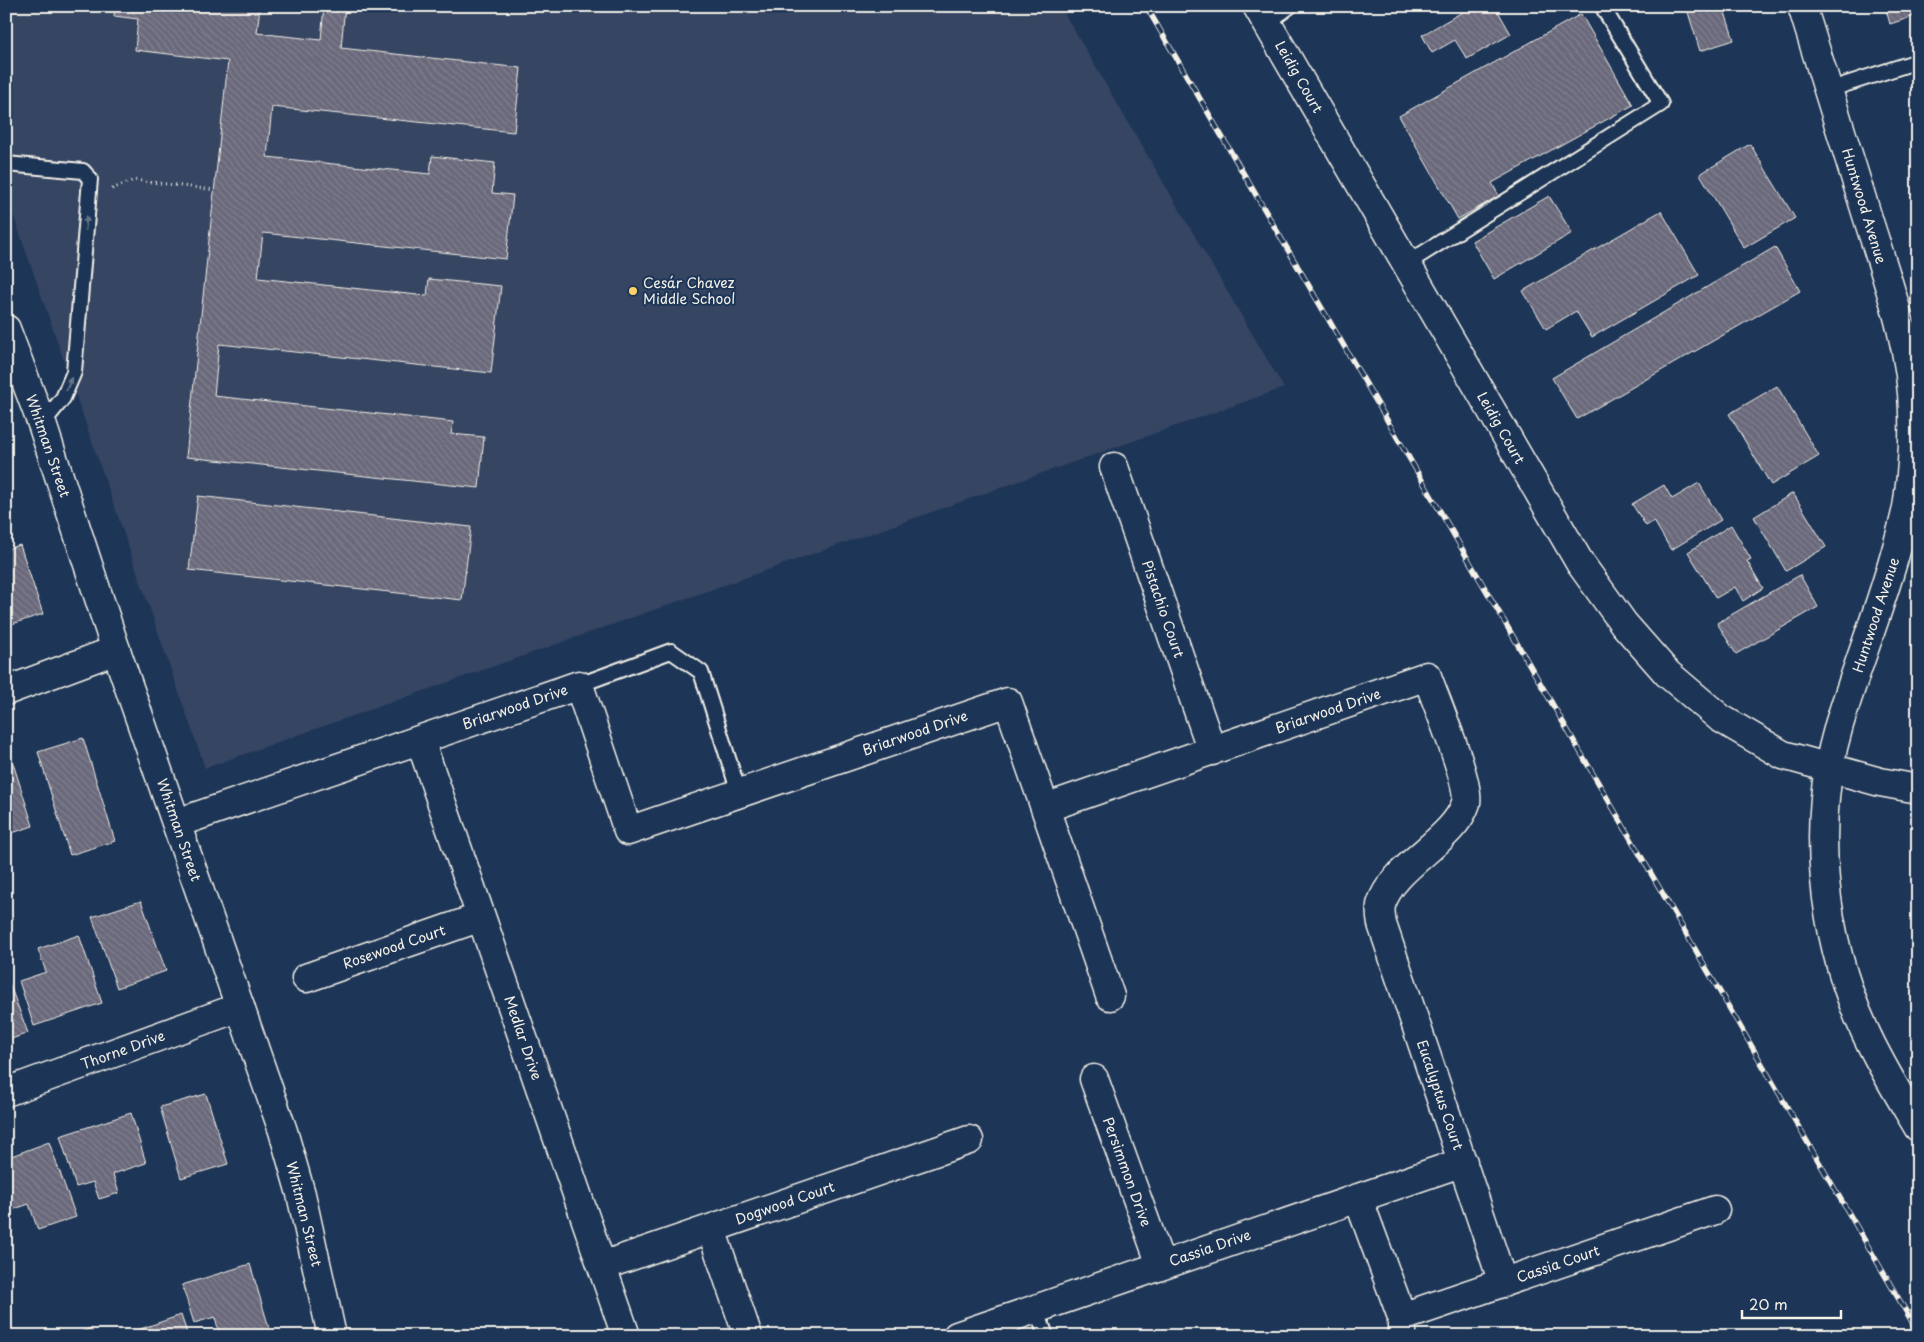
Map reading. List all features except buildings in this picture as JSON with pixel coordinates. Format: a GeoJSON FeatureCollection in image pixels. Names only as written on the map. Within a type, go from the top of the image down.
{"type":"FeatureCollection","features":[{"type":"Feature","properties":{"kind":"street","name":"Huntwood Avenue"},"geometry":{"type":"LineString","coordinates":[[1802,6],[1889,286],[1905,351],[1913,410],[1912,462],[1905,519],[1889,580],[1838,726],[1829,768],[1824,818],[1824,874],[1832,928],[1842,967],[1864,1029],[1918,1127]]}},
{"type":"Feature","properties":{"kind":"street","name":"Leidig Court"},"geometry":{"type":"LineString","coordinates":[[1262,14],[1580,563],[1624,624],[1668,674],[1720,718],[1783,755],[1880,782],[1918,789]]}},
{"type":"Feature","properties":{"kind":"street","name":"Whitman Street"},"geometry":{"type":"LineString","coordinates":[[6,329],[42,424],[116,650],[283,1131],[301,1194],[332,1336]]}},
{"type":"Feature","properties":{"kind":"street","name":"Pistachio Court"},"geometry":{"type":"LineString","coordinates":[[1114,467],[1212,751]]}},
{"type":"Feature","properties":{"kind":"street"},"geometry":{"type":"LineString","coordinates":[[6,691],[116,650]]}},
{"type":"Feature","properties":{"kind":"street","name":"Briarwood Drive"},"geometry":{"type":"LineString","coordinates":[[177,823],[579,685],[628,831],[1008,702],[1045,808],[1427,676],[1465,783],[1466,803],[1455,822],[1391,886],[1381,906]]}},
{"type":"Feature","properties":{"kind":"street","name":"Medlar Drive"},"geometry":{"type":"LineString","coordinates":[[420,740],[626,1336]]}},
{"type":"Feature","properties":{"kind":"street"},"geometry":{"type":"LineString","coordinates":[[1045,808],[1110,996]]}},
{"type":"Feature","properties":{"kind":"street","name":"Eucalyptus Court"},"geometry":{"type":"LineString","coordinates":[[1381,906],[1382,924],[1503,1283]]}},
{"type":"Feature","properties":{"kind":"street","name":"Rosewood Court"},"geometry":{"type":"LineString","coordinates":[[306,978],[481,917]]}},
{"type":"Feature","properties":{"kind":"street","name":"Thorne Drive"},"geometry":{"type":"LineString","coordinates":[[6,1092],[240,1007]]}},
{"type":"Feature","properties":{"kind":"street","name":"Persimmon Drive"},"geometry":{"type":"LineString","coordinates":[[1094,1079],[1161,1264]]}},
{"type":"Feature","properties":{"kind":"street","name":"Dogwood Court"},"geometry":{"type":"LineString","coordinates":[[602,1266],[969,1140]]}},
{"type":"Feature","properties":{"kind":"street","name":"Cassia Drive"},"geometry":{"type":"LineString","coordinates":[[957,1336],[1161,1264],[1463,1162]]}},
{"type":"Feature","properties":{"kind":"street"},"geometry":{"type":"LineString","coordinates":[[1358,1198],[1402,1327]]}},
{"type":"Feature","properties":{"kind":"street","name":"Cassia Court"},"geometry":{"type":"LineString","coordinates":[[1402,1327],[1503,1283],[1715,1210]]}},
{"type":"Feature","properties":{"kind":"street"},"geometry":{"type":"LineString","coordinates":[[711,1229],[748,1336]]}},
{"type":"Feature","properties":{"kind":"lane"},"geometry":{"type":"LineString","coordinates":[[1262,14],[1290,6]]}},
{"type":"Feature","properties":{"kind":"lane"},"geometry":{"type":"LineString","coordinates":[[1406,264],[1661,104],[1602,6]]}},
{"type":"Feature","properties":{"kind":"lane"},"geometry":{"type":"LineString","coordinates":[[1828,90],[1918,61]]}},
{"type":"Feature","properties":{"kind":"lane"},"geometry":{"type":"LineString","coordinates":[[6,164],[84,171],[90,179],[74,372],[63,398],[42,424]]}},
{"type":"Feature","properties":{"kind":"lane"},"geometry":{"type":"LineString","coordinates":[[579,685],[671,651],[701,672],[739,793]]}},
{"type":"Feature","properties":{"kind":"lane"},"geometry":{"type":"LineString","coordinates":[[1036,1308],[1046,1336]]}},
{"type":"Feature","properties":{"kind":"path"},"geometry":{"type":"LineString","coordinates":[[134,180],[214,190]]}},
{"type":"Feature","properties":{"kind":"shaded area","name":"Cesár Chavez Middle School"},"geometry":{"type":"Polygon","coordinates":[[[6,6],[1060,6],[1284,388],[205,768],[6,194],[6,6]]]}},
{"type":"Feature","properties":{"kind":"railway"},"geometry":{"type":"LineString","coordinates":[[1146,6],[1918,1332]]}},
{"type":"Feature","properties":{"kind":"place","name":"Cesár Chavez Middle School"},"geometry":{"type":"Point","coordinates":[633,291]}}]}
